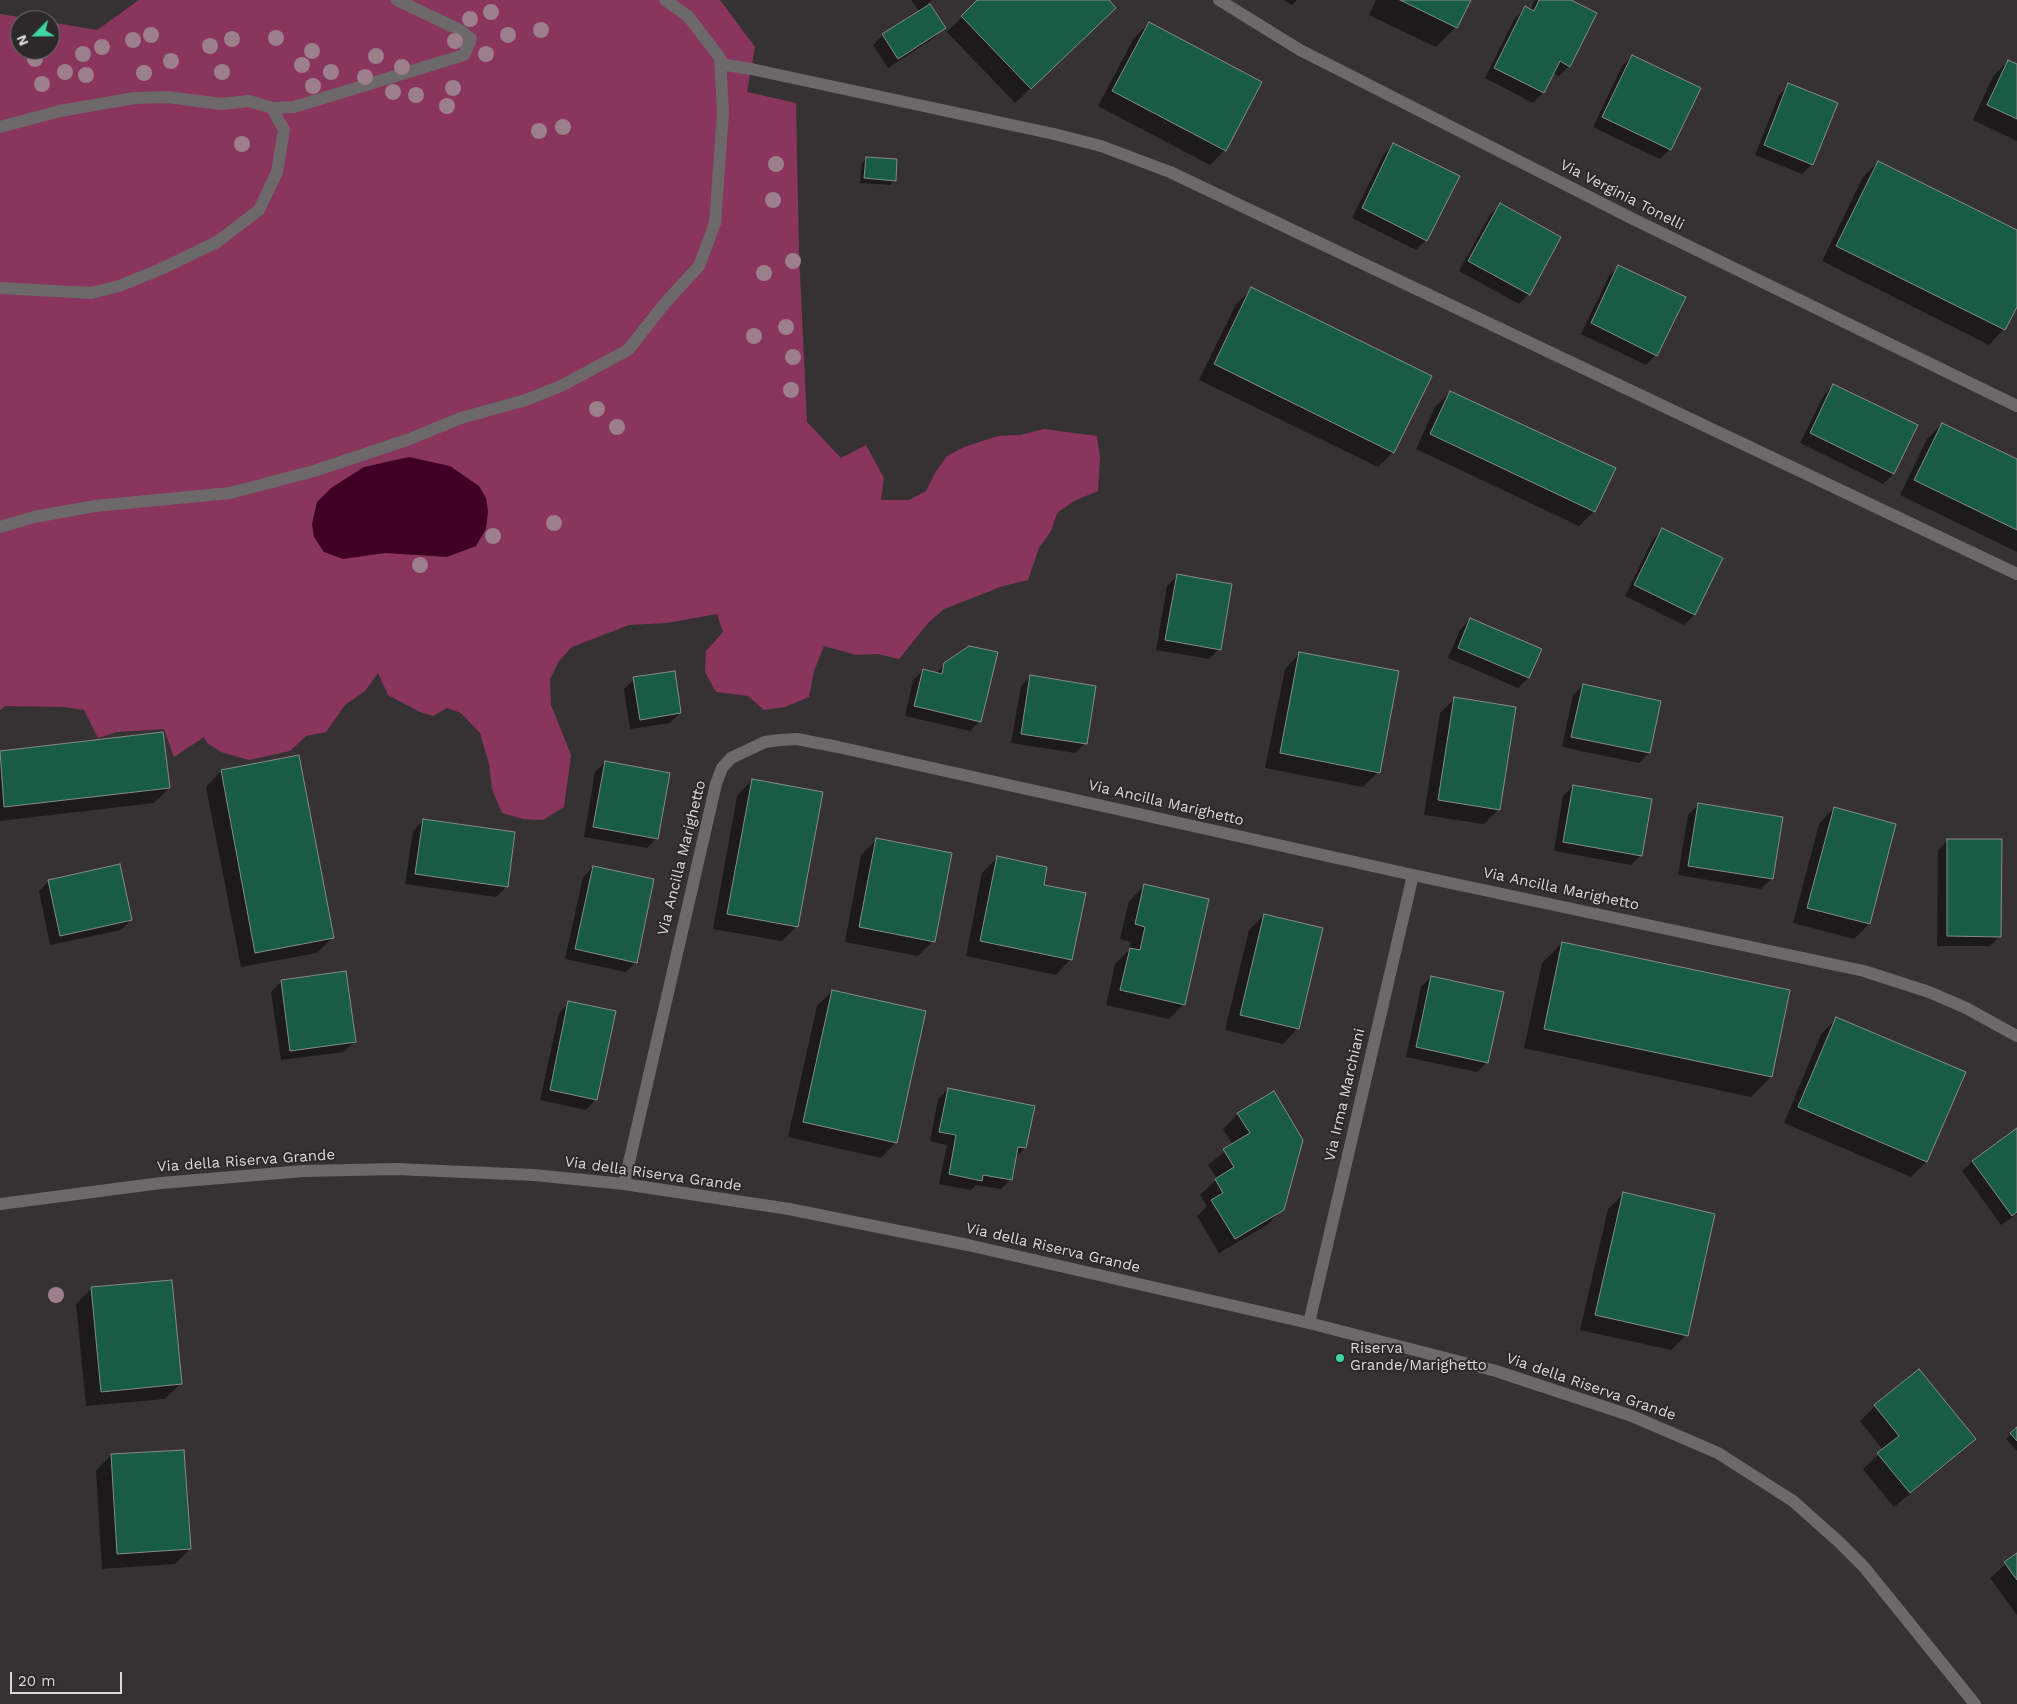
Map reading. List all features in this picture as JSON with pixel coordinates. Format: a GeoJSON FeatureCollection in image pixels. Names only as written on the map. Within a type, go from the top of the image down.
{"type":"FeatureCollection","features":[{"type":"Feature","properties":{"kind":"street"},"geometry":{"type":"LineString","coordinates":[[0,127],[60,111],[134,98],[167,97],[221,104],[248,101],[272,108],[294,107],[464,55],[471,39],[460,30],[397,0]]}},
{"type":"Feature","properties":{"kind":"street"},"geometry":{"type":"LineString","coordinates":[[0,527],[34,517],[95,506],[230,493],[314,470],[407,440],[461,418],[545,393],[628,350],[665,303],[699,266],[715,223],[724,113],[720,58],[688,16],[666,0]]}},
{"type":"Feature","properties":{"kind":"street","name":"Via Verginia Tonelli"},"geometry":{"type":"LineString","coordinates":[[1219,0],[1226,6],[1318,59],[1631,218],[2017,406]]}},
{"type":"Feature","properties":{"kind":"street"},"geometry":{"type":"LineString","coordinates":[[720,64],[1054,134],[1101,146],[1170,172],[2017,574]]}},
{"type":"Feature","properties":{"kind":"street"},"geometry":{"type":"LineString","coordinates":[[0,288],[91,293],[119,286],[217,242],[259,210],[277,172],[284,130],[272,108]]}},
{"type":"Feature","properties":{"kind":"street","name":"Via Ancilla Marighetto"},"geometry":{"type":"LineString","coordinates":[[624,1184],[710,803],[722,768],[731,758],[746,748],[764,742],[788,739],[838,747],[1413,875],[1864,971],[1929,992],[1974,1012],[2017,1036]]}},
{"type":"Feature","properties":{"kind":"street","name":"Via Irma Marchiani"},"geometry":{"type":"LineString","coordinates":[[1309,1323],[1413,875]]}},
{"type":"Feature","properties":{"kind":"street","name":"Via della Riserva Grande"},"geometry":{"type":"LineString","coordinates":[[0,1204],[161,1183],[348,1170],[475,1171],[624,1184],[789,1210],[968,1245],[1309,1323],[1496,1371],[1632,1416],[1718,1453],[1793,1501],[1839,1542],[1864,1567],[1975,1704]]}},
{"type":"Feature","properties":{"kind":"shaded area"},"geometry":{"type":"Polygon","coordinates":[[[139,0],[720,0],[755,47],[747,92],[796,103],[799,252],[807,422],[841,458],[866,445],[884,478],[881,500],[909,500],[926,491],[935,473],[947,456],[964,447],[998,436],[1020,435],[1044,429],[1097,436],[1100,456],[1098,491],[1074,501],[1057,513],[1051,531],[1039,548],[1028,580],[1003,586],[944,609],[929,622],[899,659],[878,654],[856,655],[824,646],[814,671],[809,697],[785,707],[764,710],[748,696],[716,692],[705,672],[706,651],[723,632],[717,614],[667,623],[629,625],[572,647],[559,661],[550,679],[551,705],[571,755],[564,807],[543,820],[523,819],[502,813],[492,789],[489,764],[480,733],[461,713],[447,708],[433,716],[420,712],[388,695],[378,673],[365,691],[345,705],[326,732],[306,736],[290,751],[249,760],[221,752],[207,743],[204,737],[174,757],[164,729],[117,732],[98,738],[84,710],[64,707],[5,706],[0,710],[0,14],[10,16],[10,60],[60,60],[60,24],[97,30],[139,0]]]}},
{"type":"Feature","properties":{"kind":"shaded area"},"geometry":{"type":"Polygon","coordinates":[[[409,457],[450,466],[479,486],[486,498],[488,511],[486,529],[476,546],[447,557],[385,553],[343,559],[324,552],[314,537],[312,524],[317,502],[331,488],[364,467],[409,457]]]}},
{"type":"Feature","properties":{"kind":"building"},"geometry":{"type":"Polygon","coordinates":[[[977,0],[1109,0],[1116,8],[1031,89],[961,16],[977,0]]]}},
{"type":"Feature","properties":{"kind":"building"},"geometry":{"type":"Polygon","coordinates":[[[1400,0],[1471,0],[1457,28],[1400,0]]]}},
{"type":"Feature","properties":{"kind":"building"},"geometry":{"type":"Polygon","coordinates":[[[1539,0],[1571,0],[1597,13],[1570,67],[1560,61],[1544,93],[1494,68],[1525,6],[1534,11],[1539,0]]]}},
{"type":"Feature","properties":{"kind":"building"},"geometry":{"type":"Polygon","coordinates":[[[930,4],[946,28],[898,59],[882,34],[930,4]]]}},
{"type":"Feature","properties":{"kind":"building"},"geometry":{"type":"Polygon","coordinates":[[[1149,22],[1262,82],[1226,151],[1112,91],[1149,22]]]}},
{"type":"Feature","properties":{"kind":"building"},"geometry":{"type":"Polygon","coordinates":[[[1632,55],[1701,88],[1671,150],[1602,117],[1632,55]]]}},
{"type":"Feature","properties":{"kind":"building"},"geometry":{"type":"Polygon","coordinates":[[[2008,60],[2017,64],[2017,119],[1987,105],[2008,60]]]}},
{"type":"Feature","properties":{"kind":"building"},"geometry":{"type":"Polygon","coordinates":[[[1788,83],[1838,103],[1813,165],[1764,145],[1788,83]]]}},
{"type":"Feature","properties":{"kind":"building"},"geometry":{"type":"Polygon","coordinates":[[[1393,143],[1460,176],[1427,241],[1362,208],[1393,143]]]}},
{"type":"Feature","properties":{"kind":"building"},"geometry":{"type":"Polygon","coordinates":[[[866,157],[897,159],[896,181],[864,178],[866,157]]]}},
{"type":"Feature","properties":{"kind":"building"},"geometry":{"type":"Polygon","coordinates":[[[1878,161],[2017,230],[2017,307],[2005,330],[1836,246],[1878,161]]]}},
{"type":"Feature","properties":{"kind":"building"},"geometry":{"type":"Polygon","coordinates":[[[1500,203],[1561,237],[1530,295],[1468,261],[1500,203]]]}},
{"type":"Feature","properties":{"kind":"building"},"geometry":{"type":"Polygon","coordinates":[[[1618,265],[1686,297],[1657,356],[1591,323],[1618,265]]]}},
{"type":"Feature","properties":{"kind":"building"},"geometry":{"type":"Polygon","coordinates":[[[1251,287],[1432,376],[1394,453],[1214,364],[1251,287]]]}},
{"type":"Feature","properties":{"kind":"building"},"geometry":{"type":"Polygon","coordinates":[[[1833,384],[1918,425],[1894,474],[1810,433],[1833,384]]]}},
{"type":"Feature","properties":{"kind":"building"},"geometry":{"type":"Polygon","coordinates":[[[1450,391],[1616,468],[1595,512],[1430,434],[1450,391]]]}},
{"type":"Feature","properties":{"kind":"building"},"geometry":{"type":"Polygon","coordinates":[[[1942,423],[2017,459],[2017,530],[1914,480],[1942,423]]]}},
{"type":"Feature","properties":{"kind":"building"},"geometry":{"type":"Polygon","coordinates":[[[1662,528],[1723,558],[1695,615],[1634,585],[1662,528]]]}},
{"type":"Feature","properties":{"kind":"building"},"geometry":{"type":"Polygon","coordinates":[[[1177,574],[1232,584],[1221,650],[1165,640],[1177,574]]]}},
{"type":"Feature","properties":{"kind":"building"},"geometry":{"type":"Polygon","coordinates":[[[1470,618],[1542,649],[1529,678],[1458,648],[1470,618]]]}},
{"type":"Feature","properties":{"kind":"building"},"geometry":{"type":"Polygon","coordinates":[[[969,646],[998,652],[981,722],[914,706],[923,669],[942,674],[944,663],[969,646]]]}},
{"type":"Feature","properties":{"kind":"building"},"geometry":{"type":"Polygon","coordinates":[[[1299,652],[1399,671],[1380,773],[1280,753],[1299,652]]]}},
{"type":"Feature","properties":{"kind":"building"},"geometry":{"type":"Polygon","coordinates":[[[675,671],[681,713],[640,720],[633,677],[675,671]]]}},
{"type":"Feature","properties":{"kind":"building"},"geometry":{"type":"Polygon","coordinates":[[[1030,675],[1096,686],[1087,744],[1021,734],[1030,675]]]}},
{"type":"Feature","properties":{"kind":"building"},"geometry":{"type":"Polygon","coordinates":[[[1583,684],[1661,701],[1650,753],[1571,737],[1583,684]]]}},
{"type":"Feature","properties":{"kind":"building"},"geometry":{"type":"Polygon","coordinates":[[[1454,697],[1516,707],[1500,810],[1438,800],[1454,697]]]}},
{"type":"Feature","properties":{"kind":"building"},"geometry":{"type":"Polygon","coordinates":[[[163,732],[170,788],[4,807],[0,751],[163,732]]]}},
{"type":"Feature","properties":{"kind":"building"},"geometry":{"type":"Polygon","coordinates":[[[299,755],[334,938],[255,953],[221,770],[299,755]]]}},
{"type":"Feature","properties":{"kind":"building"},"geometry":{"type":"Polygon","coordinates":[[[605,761],[670,773],[658,839],[593,827],[605,761]]]}},
{"type":"Feature","properties":{"kind":"building"},"geometry":{"type":"Polygon","coordinates":[[[752,779],[823,792],[798,927],[727,914],[752,779]]]}},
{"type":"Feature","properties":{"kind":"building"},"geometry":{"type":"Polygon","coordinates":[[[1573,785],[1652,799],[1642,856],[1563,842],[1573,785]]]}},
{"type":"Feature","properties":{"kind":"building"},"geometry":{"type":"Polygon","coordinates":[[[1698,803],[1783,817],[1773,879],[1688,866],[1698,803]]]}},
{"type":"Feature","properties":{"kind":"building"},"geometry":{"type":"Polygon","coordinates":[[[1834,807],[1896,824],[1870,924],[1807,908],[1834,807]]]}},
{"type":"Feature","properties":{"kind":"building"},"geometry":{"type":"Polygon","coordinates":[[[423,819],[515,832],[508,887],[415,874],[423,819]]]}},
{"type":"Feature","properties":{"kind":"building"},"geometry":{"type":"Polygon","coordinates":[[[876,838],[952,853],[935,942],[859,927],[876,838]]]}},
{"type":"Feature","properties":{"kind":"building"},"geometry":{"type":"Polygon","coordinates":[[[1947,839],[2002,839],[2001,937],[1947,936],[1947,839]]]}},
{"type":"Feature","properties":{"kind":"building"},"geometry":{"type":"Polygon","coordinates":[[[997,856],[1047,867],[1044,885],[1086,893],[1072,960],[980,941],[997,856]]]}},
{"type":"Feature","properties":{"kind":"building"},"geometry":{"type":"Polygon","coordinates":[[[120,864],[132,920],[60,936],[48,880],[120,864]]]}},
{"type":"Feature","properties":{"kind":"building"},"geometry":{"type":"Polygon","coordinates":[[[593,866],[654,879],[637,963],[575,949],[593,866]]]}},
{"type":"Feature","properties":{"kind":"building"},"geometry":{"type":"Polygon","coordinates":[[[1144,884],[1209,899],[1185,1005],[1120,990],[1130,948],[1140,950],[1145,927],[1135,924],[1144,884]]]}},
{"type":"Feature","properties":{"kind":"building"},"geometry":{"type":"Polygon","coordinates":[[[1264,914],[1323,928],[1299,1029],[1240,1015],[1264,914]]]}},
{"type":"Feature","properties":{"kind":"building"},"geometry":{"type":"Polygon","coordinates":[[[1562,942],[1790,990],[1772,1077],[1544,1029],[1562,942]]]}},
{"type":"Feature","properties":{"kind":"building"},"geometry":{"type":"Polygon","coordinates":[[[346,971],[356,1042],[290,1051],[281,980],[346,971]]]}},
{"type":"Feature","properties":{"kind":"building"},"geometry":{"type":"Polygon","coordinates":[[[1431,976],[1504,992],[1488,1063],[1416,1047],[1431,976]]]}},
{"type":"Feature","properties":{"kind":"building"},"geometry":{"type":"Polygon","coordinates":[[[832,990],[926,1011],[897,1143],[803,1122],[832,990]]]}},
{"type":"Feature","properties":{"kind":"building"},"geometry":{"type":"Polygon","coordinates":[[[568,1001],[616,1011],[597,1100],[550,1090],[568,1001]]]}},
{"type":"Feature","properties":{"kind":"building"},"geometry":{"type":"Polygon","coordinates":[[[1836,1017],[1966,1072],[1927,1162],[1798,1107],[1836,1017]]]}},
{"type":"Feature","properties":{"kind":"building"},"geometry":{"type":"Polygon","coordinates":[[[948,1088],[1035,1106],[1026,1148],[1018,1147],[1012,1180],[983,1175],[982,1181],[949,1174],[956,1135],[939,1132],[948,1088]]]}},
{"type":"Feature","properties":{"kind":"building"},"geometry":{"type":"Polygon","coordinates":[[[1274,1091],[1303,1140],[1284,1210],[1235,1239],[1211,1200],[1223,1193],[1215,1179],[1234,1167],[1223,1149],[1250,1133],[1237,1113],[1274,1091]]]}},
{"type":"Feature","properties":{"kind":"building"},"geometry":{"type":"Polygon","coordinates":[[[2017,1128],[2017,1212],[2012,1216],[1972,1161],[2017,1128]]]}},
{"type":"Feature","properties":{"kind":"building"},"geometry":{"type":"Polygon","coordinates":[[[1623,1192],[1715,1214],[1688,1336],[1595,1315],[1623,1192]]]}},
{"type":"Feature","properties":{"kind":"building"},"geometry":{"type":"Polygon","coordinates":[[[172,1280],[182,1384],[101,1392],[91,1287],[172,1280]]]}},
{"type":"Feature","properties":{"kind":"building"},"geometry":{"type":"Polygon","coordinates":[[[1919,1369],[1976,1439],[1910,1493],[1877,1453],[1899,1436],[1874,1405],[1919,1369]]]}},
{"type":"Feature","properties":{"kind":"building"},"geometry":{"type":"Polygon","coordinates":[[[2017,1427],[2017,1441],[2010,1433],[2017,1427]]]}},
{"type":"Feature","properties":{"kind":"building"},"geometry":{"type":"Polygon","coordinates":[[[184,1450],[191,1549],[117,1554],[111,1454],[184,1450]]]}},
{"type":"Feature","properties":{"kind":"building"},"geometry":{"type":"Polygon","coordinates":[[[2017,1553],[2017,1580],[2004,1562],[2017,1553]]]}},
{"type":"Feature","properties":{"kind":"place","name":"Riserva Grande/Marighetto"},"geometry":{"type":"Point","coordinates":[1340,1358]}}]}
